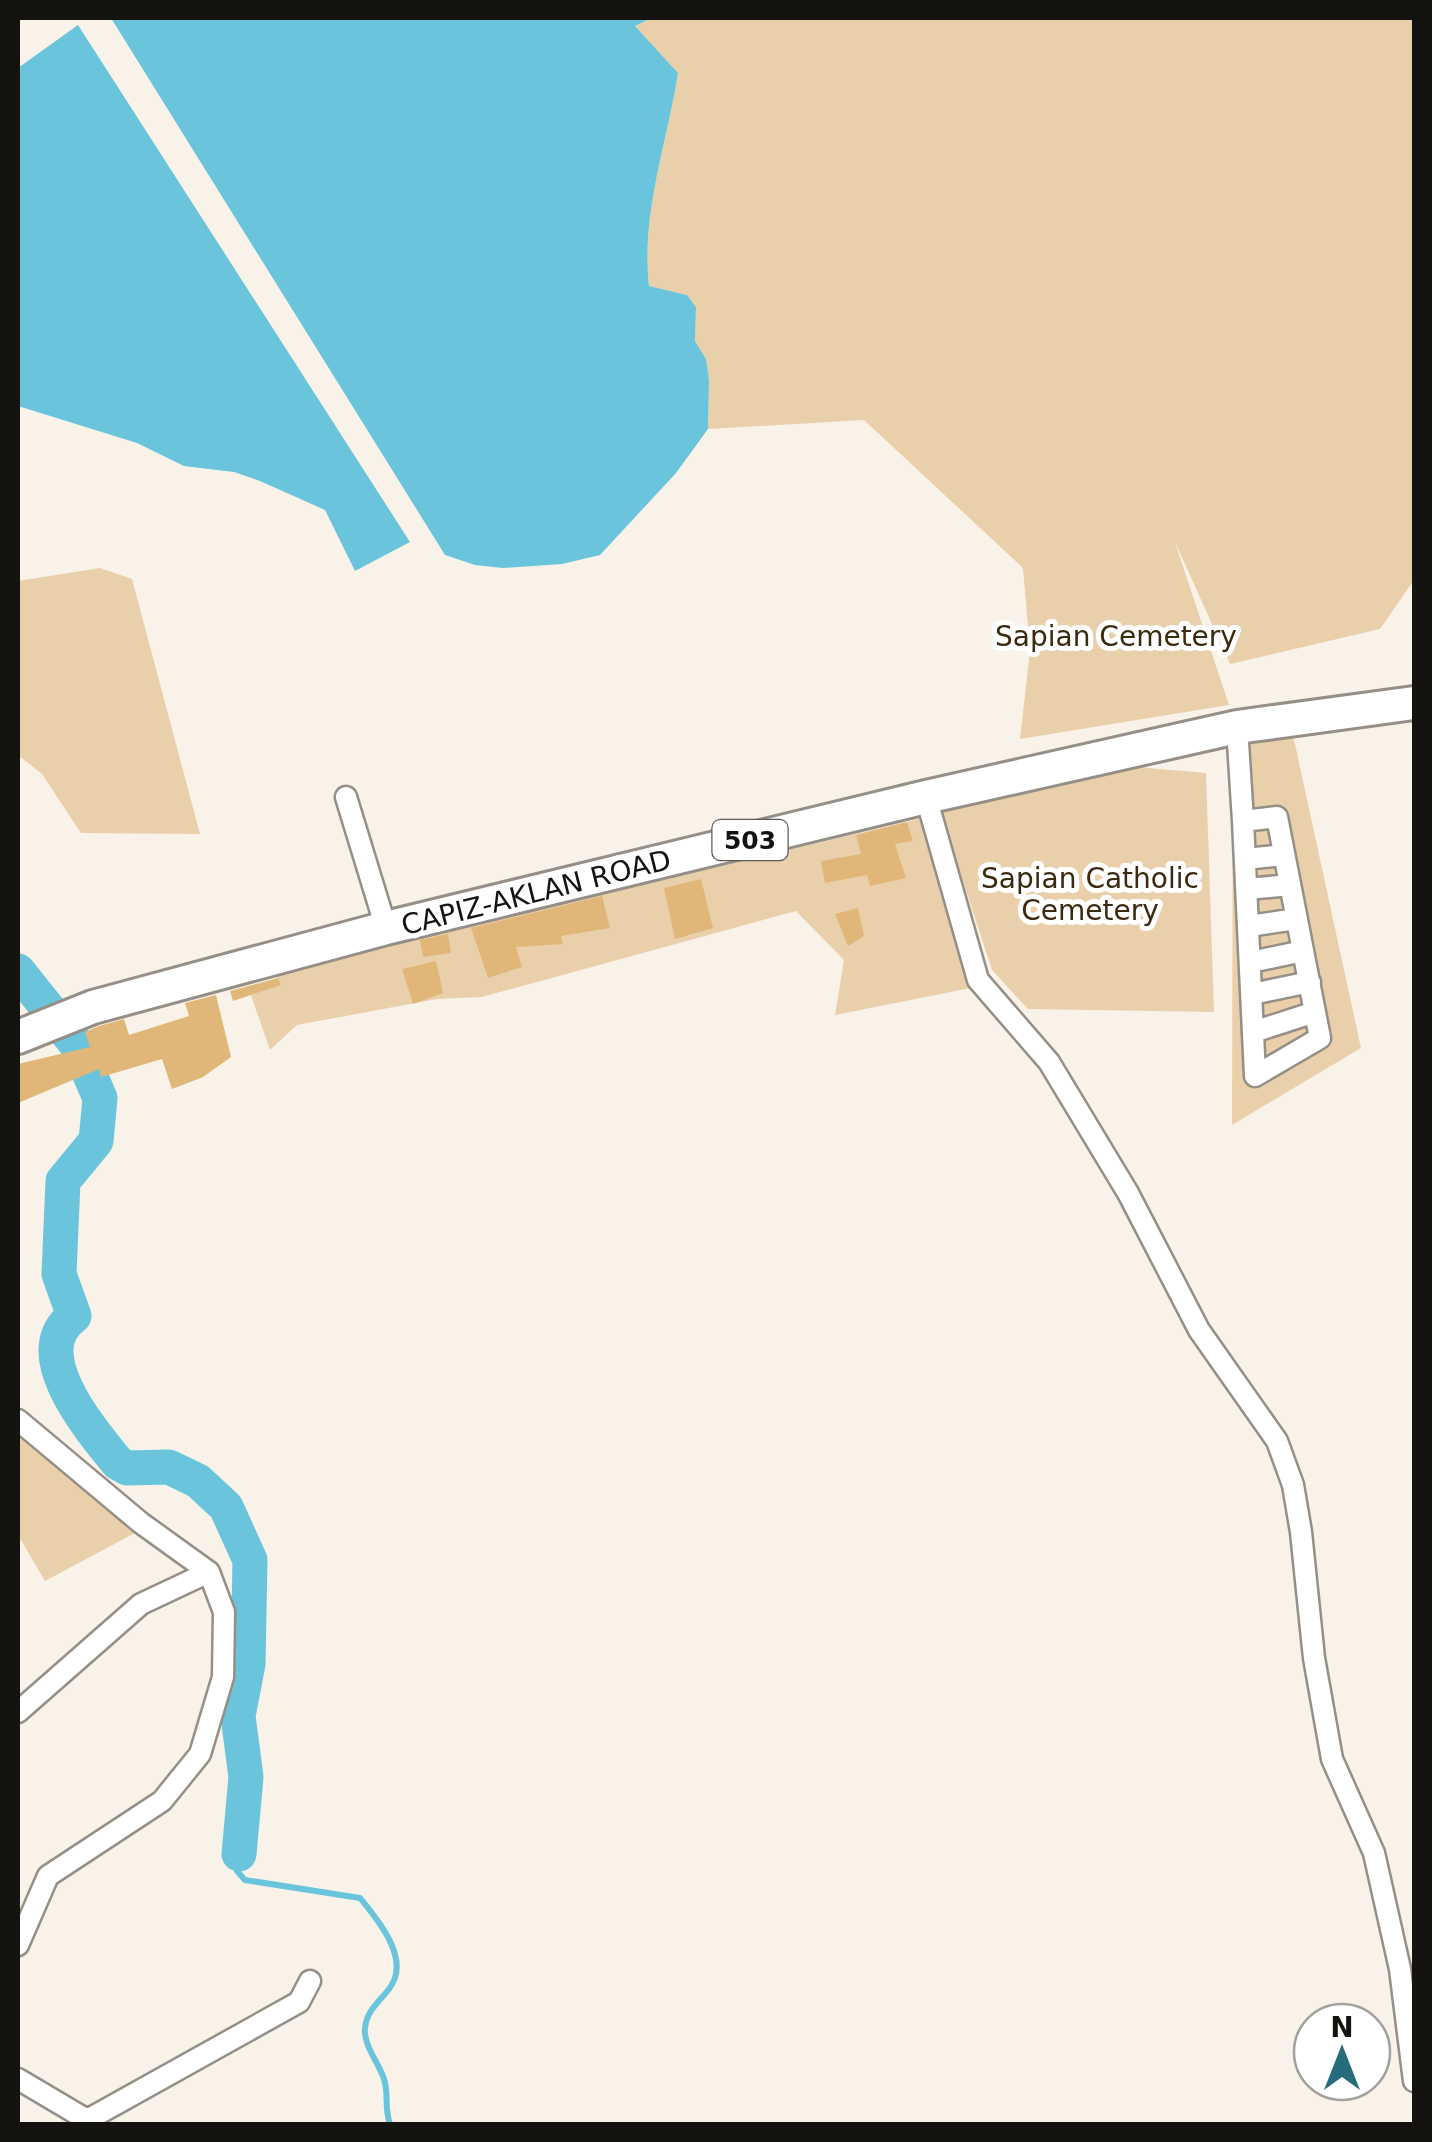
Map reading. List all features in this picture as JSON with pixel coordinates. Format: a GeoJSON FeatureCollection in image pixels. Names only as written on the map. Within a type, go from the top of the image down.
{"type":"FeatureCollection","features":[{"type":"Feature","properties":{"kind":"main road","name":"CAPIZ-AKLAN ROAD"},"geometry":{"type":"LineString","coordinates":[[30,1032],[93,1007],[386,928],[926,797],[1238,727],[1414,704]]}},
{"type":"Feature","properties":{"kind":"street"},"geometry":{"type":"LineString","coordinates":[[1238,727],[1242,821],[1251,962],[1255,1076],[1320,1038],[1276,816],[1242,821]]}},
{"type":"Feature","properties":{"kind":"street"},"geometry":{"type":"LineString","coordinates":[[346,797],[386,928]]}},
{"type":"Feature","properties":{"kind":"street"},"geometry":{"type":"LineString","coordinates":[[926,797],[978,980],[1050,1062],[1128,1193],[1199,1330],[1278,1441],[1293,1485],[1314,1658],[1332,1759],[1374,1853],[1400,1969],[1414,2082]]}},
{"type":"Feature","properties":{"kind":"street"},"geometry":{"type":"LineString","coordinates":[[1245,859],[1284,854]]}},
{"type":"Feature","properties":{"kind":"street"},"geometry":{"type":"LineString","coordinates":[[1246,889],[1290,884]]}},
{"type":"Feature","properties":{"kind":"street"},"geometry":{"type":"LineString","coordinates":[[1249,926],[1296,920]]}},
{"type":"Feature","properties":{"kind":"street"},"geometry":{"type":"LineString","coordinates":[[1251,962],[1303,951]]}},
{"type":"Feature","properties":{"kind":"street"},"geometry":{"type":"LineString","coordinates":[[1252,994],[1310,982]]}},
{"type":"Feature","properties":{"kind":"street"},"geometry":{"type":"LineString","coordinates":[[1253,1032],[1314,1012]]}},
{"type":"Feature","properties":{"kind":"street"},"geometry":{"type":"LineString","coordinates":[[18,1420],[141,1523],[209,1572],[224,1612],[223,1676],[200,1754],[162,1801],[48,1876],[18,1945]]}},
{"type":"Feature","properties":{"kind":"street"},"geometry":{"type":"LineString","coordinates":[[18,1712],[141,1604],[209,1572]]}},
{"type":"Feature","properties":{"kind":"street"},"geometry":{"type":"LineString","coordinates":[[18,2079],[92,2122],[298,2002],[310,1981]]}},
{"type":"Feature","properties":{"kind":"green space","name":"Sapian Cemetery"},"geometry":{"type":"Polygon","coordinates":[[[652,18],[1414,18],[1414,580],[1380,629],[1230,664],[1175,542],[1229,705],[1020,739],[1030,650],[1023,568],[864,420],[708,429],[709,380],[706,359],[695,341],[696,307],[687,295],[649,286],[647,259],[652,206],[678,73],[635,26],[652,18]]]}},
{"type":"Feature","properties":{"kind":"green space"},"geometry":{"type":"Polygon","coordinates":[[[100,568],[132,579],[200,834],[81,833],[42,774],[18,755],[18,581],[100,568]]]}},
{"type":"Feature","properties":{"kind":"green space","name":"Sapian Catholic Cemetery"},"geometry":{"type":"Polygon","coordinates":[[[1290,721],[1361,1048],[1232,1125],[1233,729],[1290,721]]]}},
{"type":"Feature","properties":{"kind":"green space","name":"Sapian Catholic Cemetery"},"geometry":{"type":"Polygon","coordinates":[[[1124,766],[1206,773],[1214,1012],[1028,1009],[992,970],[939,808],[1124,766]]]}},
{"type":"Feature","properties":{"kind":"green space"},"geometry":{"type":"Polygon","coordinates":[[[932,816],[981,986],[835,1015],[844,960],[796,911],[482,997],[437,999],[297,1025],[270,1050],[251,995],[280,985],[275,971],[932,816]]]}},
{"type":"Feature","properties":{"kind":"green space"},"geometry":{"type":"Polygon","coordinates":[[[33,1421],[150,1525],[45,1581],[18,1535],[18,1434],[33,1421]]]}},
{"type":"Feature","properties":{"kind":"water"},"geometry":{"type":"Polygon","coordinates":[[[111,18],[652,18],[635,26],[678,73],[652,205],[649,286],[687,295],[696,307],[695,341],[706,359],[709,380],[708,429],[676,473],[600,555],[562,564],[503,568],[475,565],[445,555],[111,18]]]}},
{"type":"Feature","properties":{"kind":"water"},"geometry":{"type":"Polygon","coordinates":[[[78,25],[410,542],[355,571],[325,510],[234,472],[184,466],[137,443],[18,406],[18,68],[78,25]]]}},
{"type":"Feature","properties":{"kind":"building"},"geometry":{"type":"Polygon","coordinates":[[[907,822],[913,841],[895,844],[906,878],[870,886],[867,875],[825,883],[821,861],[861,854],[856,835],[907,822]]]}},
{"type":"Feature","properties":{"kind":"building"},"geometry":{"type":"Polygon","coordinates":[[[701,879],[713,928],[675,939],[664,888],[701,879]]]}},
{"type":"Feature","properties":{"kind":"building"},"geometry":{"type":"Polygon","coordinates":[[[602,896],[610,928],[561,936],[563,944],[516,947],[522,967],[488,978],[471,928],[602,896]]]}},
{"type":"Feature","properties":{"kind":"building"},"geometry":{"type":"Polygon","coordinates":[[[858,908],[864,936],[848,946],[835,914],[858,908]]]}},
{"type":"Feature","properties":{"kind":"building"},"geometry":{"type":"Polygon","coordinates":[[[448,934],[451,953],[423,957],[420,940],[448,934]]]}},
{"type":"Feature","properties":{"kind":"building"},"geometry":{"type":"Polygon","coordinates":[[[436,961],[443,993],[413,1004],[402,969],[436,961]]]}},
{"type":"Feature","properties":{"kind":"building"},"geometry":{"type":"Polygon","coordinates":[[[278,978],[281,985],[233,1001],[230,991],[278,978]]]}},
{"type":"Feature","properties":{"kind":"building"},"geometry":{"type":"Polygon","coordinates":[[[216,995],[231,1057],[203,1077],[172,1089],[162,1059],[101,1077],[99,1069],[18,1103],[18,1064],[90,1047],[85,1032],[99,1026],[124,1019],[129,1035],[189,1016],[185,1003],[216,995]]]}},
{"type":"Feature","properties":{"kind":"waterway"},"geometry":{"type":"LineString","coordinates":[[18,971],[77,1045],[100,1098],[96,1141],[63,1181],[59,1274],[74,1316],[60,1331],[56,1350],[67,1391],[118,1463],[127,1468],[169,1467],[198,1481],[226,1507],[250,1560],[248,1664],[238,1716],[246,1777],[239,1854]]}},
{"type":"Feature","properties":{"kind":"waterway"},"geometry":{"type":"LineString","coordinates":[[239,1854],[237,1871],[245,1880],[360,1898],[390,1941],[397,1966],[395,1978],[368,2016],[365,2028],[384,2079],[390,2124]]}}]}
